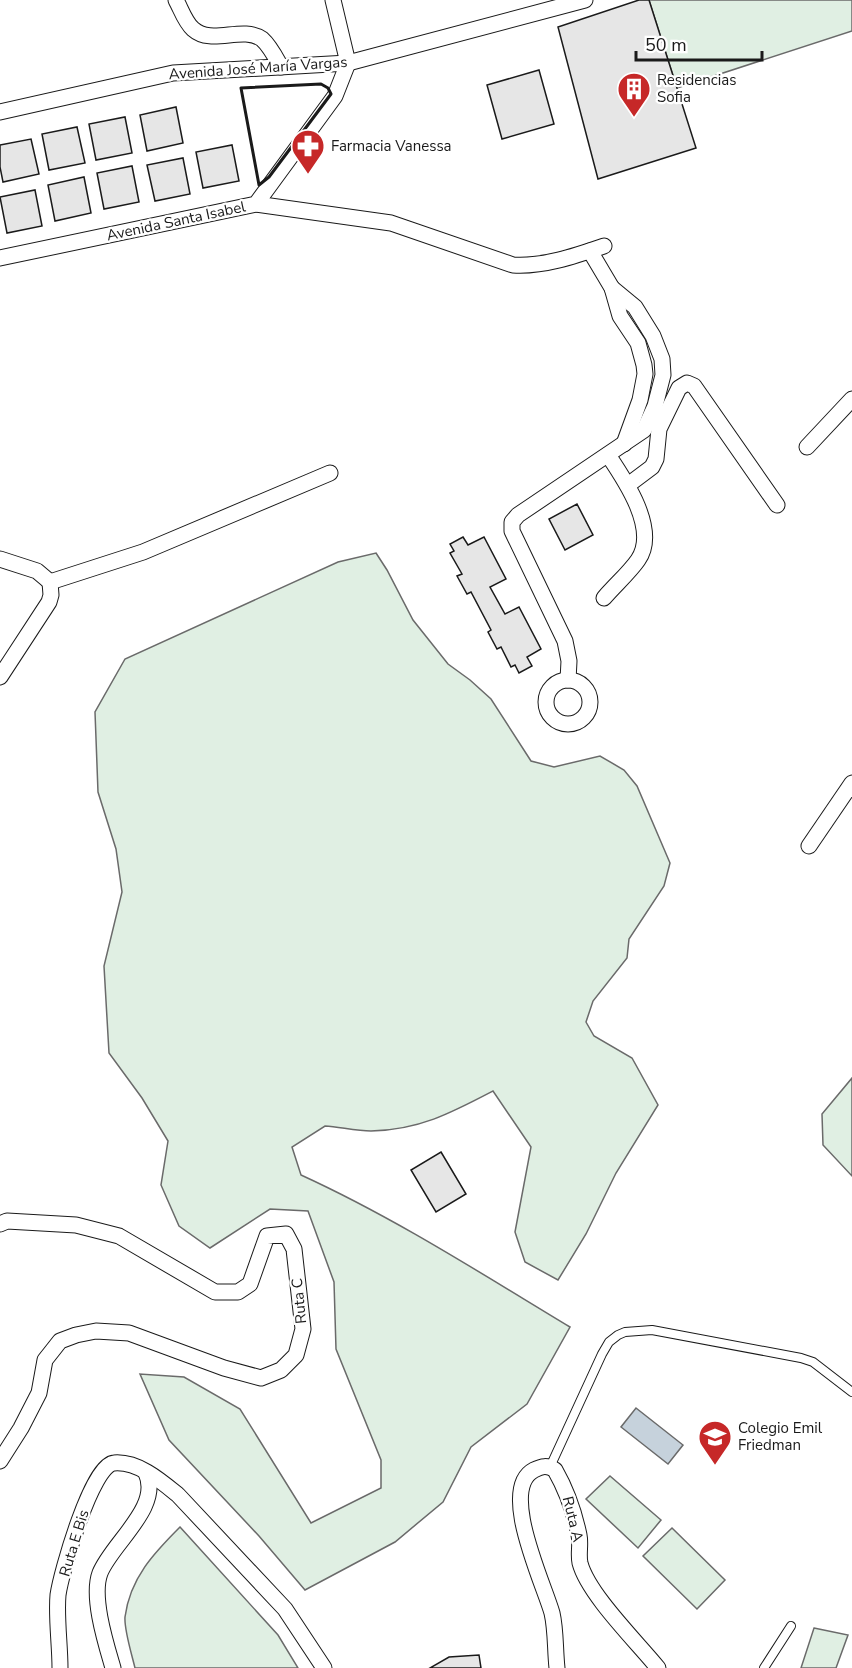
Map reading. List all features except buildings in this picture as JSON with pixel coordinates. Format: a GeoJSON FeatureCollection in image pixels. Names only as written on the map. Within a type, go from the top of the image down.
{"type":"FeatureCollection","features":[{"type":"Feature","properties":{"kind":"street"},"geometry":{"type":"LineString","coordinates":[[176,0],[189,25],[199,33],[209,36],[256,36],[268,46],[281,67]]}},
{"type":"Feature","properties":{"kind":"street"},"geometry":{"type":"LineString","coordinates":[[333,0],[348,63]]}},
{"type":"Feature","properties":{"kind":"street","name":"Avenida José María Vargas"},"geometry":{"type":"LineString","coordinates":[[0,112],[173,73],[348,63],[585,0]]}},
{"type":"Feature","properties":{"kind":"street","name":"Avenida Santa Isabel"},"geometry":{"type":"LineString","coordinates":[[0,258],[256,204],[335,96],[348,63]]}},
{"type":"Feature","properties":{"kind":"street"},"geometry":{"type":"LineString","coordinates":[[256,204],[391,223],[513,265],[528,266],[597,248],[620,316],[638,343],[645,374],[640,400],[624,444]]}},
{"type":"Feature","properties":{"kind":"street"},"geometry":{"type":"LineString","coordinates":[[568,680],[568,651],[565,641],[512,531],[512,522],[518,515],[644,430],[655,406],[663,375],[662,359],[653,336],[635,307],[612,288]]}},
{"type":"Feature","properties":{"kind":"street"},"geometry":{"type":"LineString","coordinates":[[645,374],[663,375]]}},
{"type":"Feature","properties":{"kind":"street"},"geometry":{"type":"LineString","coordinates":[[628,485],[652,466],[656,459],[659,429],[679,388],[687,383],[694,386],[777,505]]}},
{"type":"Feature","properties":{"kind":"street"},"geometry":{"type":"LineString","coordinates":[[807,447],[852,399]]}},
{"type":"Feature","properties":{"kind":"street"},"geometry":{"type":"LineString","coordinates":[[604,597],[639,559],[646,539],[644,524],[628,485],[608,455]]}},
{"type":"Feature","properties":{"kind":"street"},"geometry":{"type":"LineString","coordinates":[[50,582],[143,552],[330,473]]}},
{"type":"Feature","properties":{"kind":"street"},"geometry":{"type":"LineString","coordinates":[[0,559],[37,571],[50,582],[51,595],[49,602],[0,677]]}},
{"type":"Feature","properties":{"kind":"street"},"geometry":{"type":"LineString","coordinates":[[809,846],[852,783]]}},
{"type":"Feature","properties":{"kind":"street","name":"Ruta C"},"geometry":{"type":"LineString","coordinates":[[0,1224],[7,1221],[76,1225],[119,1236],[215,1292],[238,1292],[250,1284],[267,1236],[286,1234],[294,1249],[303,1329],[296,1355],[281,1370],[261,1378],[224,1368],[129,1333],[96,1331],[60,1341],[45,1360],[39,1393],[0,1461]]}},
{"type":"Feature","properties":{"kind":"street","name":"Ruta E Bis"},"geometry":{"type":"LineString","coordinates":[[60,1668],[58,1594],[84,1507],[97,1478],[112,1462],[137,1467],[146,1473]]}},
{"type":"Feature","properties":{"kind":"street"},"geometry":{"type":"LineString","coordinates":[[550,1467],[542,1466],[528,1473],[522,1483],[520,1499],[522,1521],[552,1615],[557,1668]]}},
{"type":"Feature","properties":{"kind":"street","name":"Ruta A"},"geometry":{"type":"LineString","coordinates":[[550,1467],[555,1470],[572,1505],[579,1537],[580,1563],[593,1588],[658,1668]]}},
{"type":"Feature","properties":{"kind":"street"},"geometry":{"type":"LineString","coordinates":[[113,1668],[106,1646],[97,1594],[100,1573],[142,1512],[150,1488],[146,1473]]}},
{"type":"Feature","properties":{"kind":"street"},"geometry":{"type":"LineString","coordinates":[[146,1473],[160,1480],[178,1495],[285,1609],[324,1668]]}},
{"type":"Feature","properties":{"kind":"lane"},"geometry":{"type":"LineString","coordinates":[[550,1467],[602,1354],[609,1342],[624,1332],[652,1330],[801,1358],[813,1362],[852,1392]]}},
{"type":"Feature","properties":{"kind":"lane"},"geometry":{"type":"LineString","coordinates":[[764,1668],[791,1626]]}},
{"type":"Feature","properties":{"kind":"green space"},"geometry":{"type":"Polygon","coordinates":[[[649,0],[852,0],[852,31],[677,88],[649,0]]]}},
{"type":"Feature","properties":{"kind":"green space"},"geometry":{"type":"Polygon","coordinates":[[[376,553],[413,620],[448,664],[491,699],[531,761],[554,767],[600,756],[624,770],[637,786],[670,863],[664,886],[629,939],[627,958],[593,1001],[586,1022],[594,1036],[632,1058],[658,1105],[616,1173],[586,1234],[558,1280],[525,1262],[515,1232],[531,1147],[493,1091],[449,1113],[420,1124],[371,1131],[325,1126],[292,1147],[301,1175],[404,1228],[570,1327],[527,1404],[471,1447],[443,1502],[395,1542],[305,1590],[259,1536],[169,1440],[140,1374],[184,1377],[240,1409],[311,1523],[381,1488],[381,1460],[336,1349],[334,1282],[308,1211],[270,1209],[210,1248],[179,1226],[161,1185],[168,1141],[142,1098],[109,1053],[104,966],[122,892],[116,849],[98,792],[95,712],[125,659],[338,562],[376,553]]]}},
{"type":"Feature","properties":{"kind":"green space"},"geometry":{"type":"Polygon","coordinates":[[[852,1078],[852,1176],[823,1145],[822,1114],[852,1078]]]}},
{"type":"Feature","properties":{"kind":"green space"},"geometry":{"type":"Polygon","coordinates":[[[610,1476],[661,1520],[638,1548],[586,1499],[610,1476]]]}},
{"type":"Feature","properties":{"kind":"green space"},"geometry":{"type":"Polygon","coordinates":[[[180,1527],[278,1635],[298,1668],[135,1668],[125,1622],[132,1590],[145,1567],[180,1527]]]}},
{"type":"Feature","properties":{"kind":"green space"},"geometry":{"type":"Polygon","coordinates":[[[672,1528],[725,1580],[697,1609],[643,1556],[672,1528]]]}},
{"type":"Feature","properties":{"kind":"green space"},"geometry":{"type":"Polygon","coordinates":[[[814,1628],[848,1635],[836,1668],[801,1668],[814,1628]]]}},
{"type":"Feature","properties":{"kind":"shaded area"},"geometry":{"type":"Polygon","coordinates":[[[636,1408],[683,1445],[668,1464],[621,1427],[636,1408]]]}},
{"type":"Feature","properties":{"kind":"wall"},"geometry":{"type":"LineString","coordinates":[[321,84],[328,88],[331,94],[269,177],[259,185],[241,88],[321,84]]}},
{"type":"Feature","properties":{"kind":"place","name":"Residencias Sofia"},"geometry":{"type":"Point","coordinates":[634,118]}},
{"type":"Feature","properties":{"kind":"place","name":"Farmacia Vanessa"},"geometry":{"type":"Point","coordinates":[308,175]}},
{"type":"Feature","properties":{"kind":"place","name":"Colegio Emil Friedman"},"geometry":{"type":"Point","coordinates":[715,1466]}}]}
